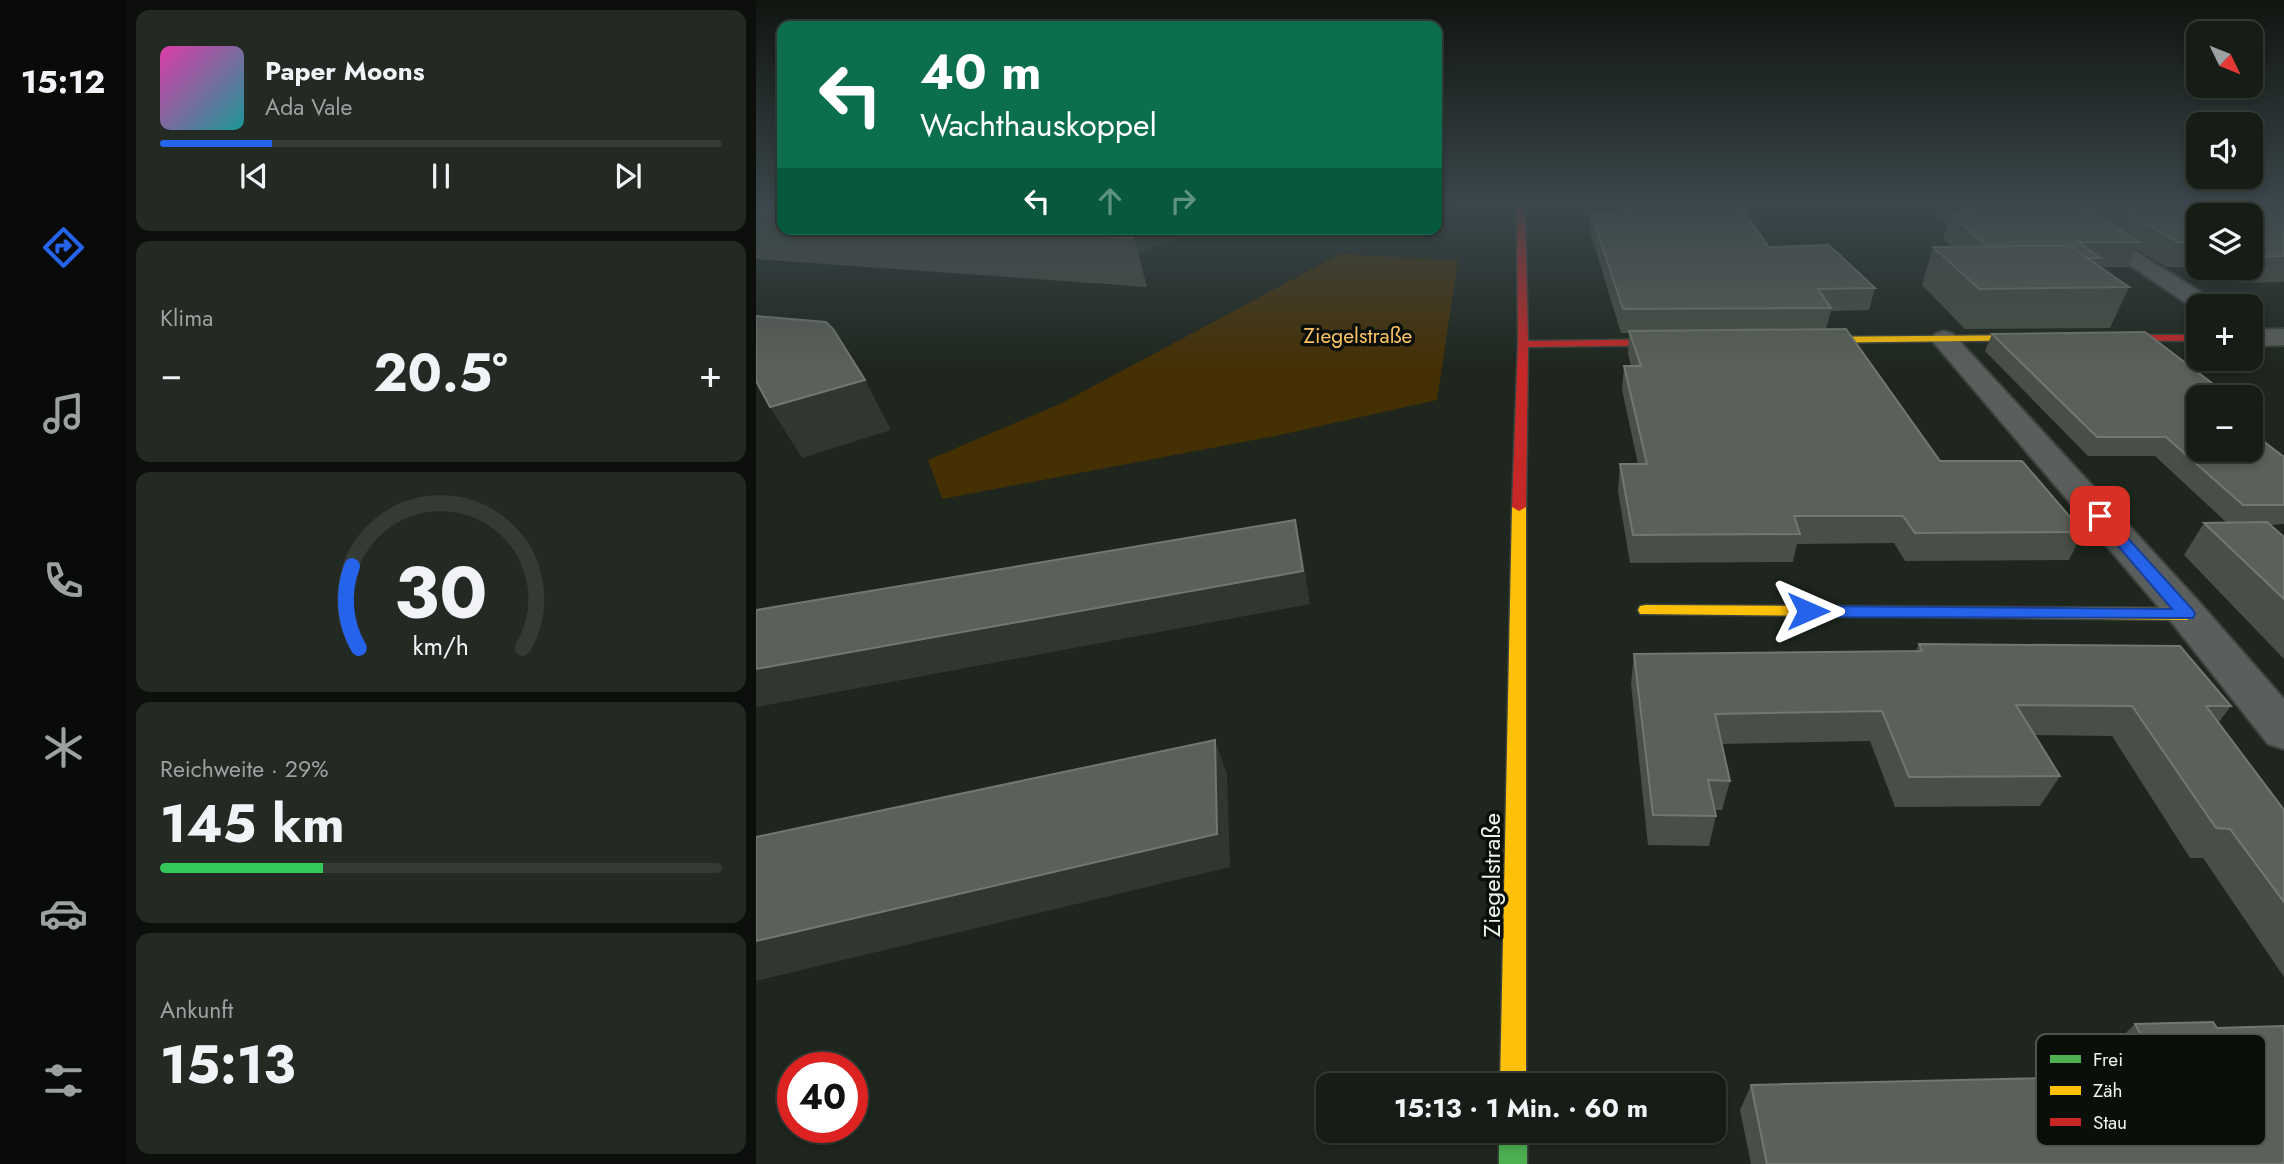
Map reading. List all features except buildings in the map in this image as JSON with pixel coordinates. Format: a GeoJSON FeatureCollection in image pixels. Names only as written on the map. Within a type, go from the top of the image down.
{"type":"FeatureCollection","features":[{"type":"Feature","properties":{"kind":"main road","name":"Ziegelstraße"},"geometry":{"type":"LineString","coordinates":[[1513,1073],[1516,610],[1523,344],[1522,258]]}},
{"type":"Feature","properties":{"kind":"main road"},"geometry":{"type":"LineString","coordinates":[[1791,341],[2186,338]]}},
{"type":"Feature","properties":{"kind":"main road"},"geometry":{"type":"LineString","coordinates":[[1523,344],[1694,342]]}},
{"type":"Feature","properties":{"kind":"main road"},"geometry":{"type":"LineString","coordinates":[[1646,610],[2187,614]]}},
{"type":"Feature","properties":{"kind":"main road"},"geometry":{"type":"LineString","coordinates":[[1513,1143],[1513,1164]]}},
{"type":"Feature","properties":{"kind":"street"},"geometry":{"type":"LineString","coordinates":[[2133,258],[2188,294]]}},
{"type":"Feature","properties":{"kind":"street"},"geometry":{"type":"LineString","coordinates":[[2263,337],[2284,337]]}},
{"type":"Feature","properties":{"kind":"street"},"geometry":{"type":"LineString","coordinates":[[1944,339],[2187,614],[2284,731]]}},
{"type":"Feature","properties":{"kind":"green space","name":"Ziegelstraße"},"geometry":{"type":"Polygon","coordinates":[[[1332,258],[1458,260],[1437,400],[1280,435],[942,499],[928,460],[1060,404],[1332,258]]]}},
{"type":"Feature","properties":{"kind":"traffic: fast"},"geometry":{"type":"LineString","coordinates":[[1513,1143],[1513,1164]]}},
{"type":"Feature","properties":{"kind":"traffic: slow"},"geometry":{"type":"LineString","coordinates":[[1802,340],[2043,338]]}},
{"type":"Feature","properties":{"kind":"traffic: slow"},"geometry":{"type":"LineString","coordinates":[[1513,1073],[1519,507]]}},
{"type":"Feature","properties":{"kind":"traffic: slow"},"geometry":{"type":"LineString","coordinates":[[1646,610],[2187,614]]}},
{"type":"Feature","properties":{"kind":"traffic: jam"},"geometry":{"type":"LineString","coordinates":[[1519,507],[1523,344],[1522,258]]}},
{"type":"Feature","properties":{"kind":"traffic: jam"},"geometry":{"type":"LineString","coordinates":[[2099,338],[2186,338]]}},
{"type":"Feature","properties":{"kind":"traffic: jam"},"geometry":{"type":"LineString","coordinates":[[1523,344],[1682,342]]}},
{"type":"Feature","properties":{"kind":"route"},"geometry":{"type":"LineString","coordinates":[[1808,611],[2187,614],[2100,516]]}}]}
